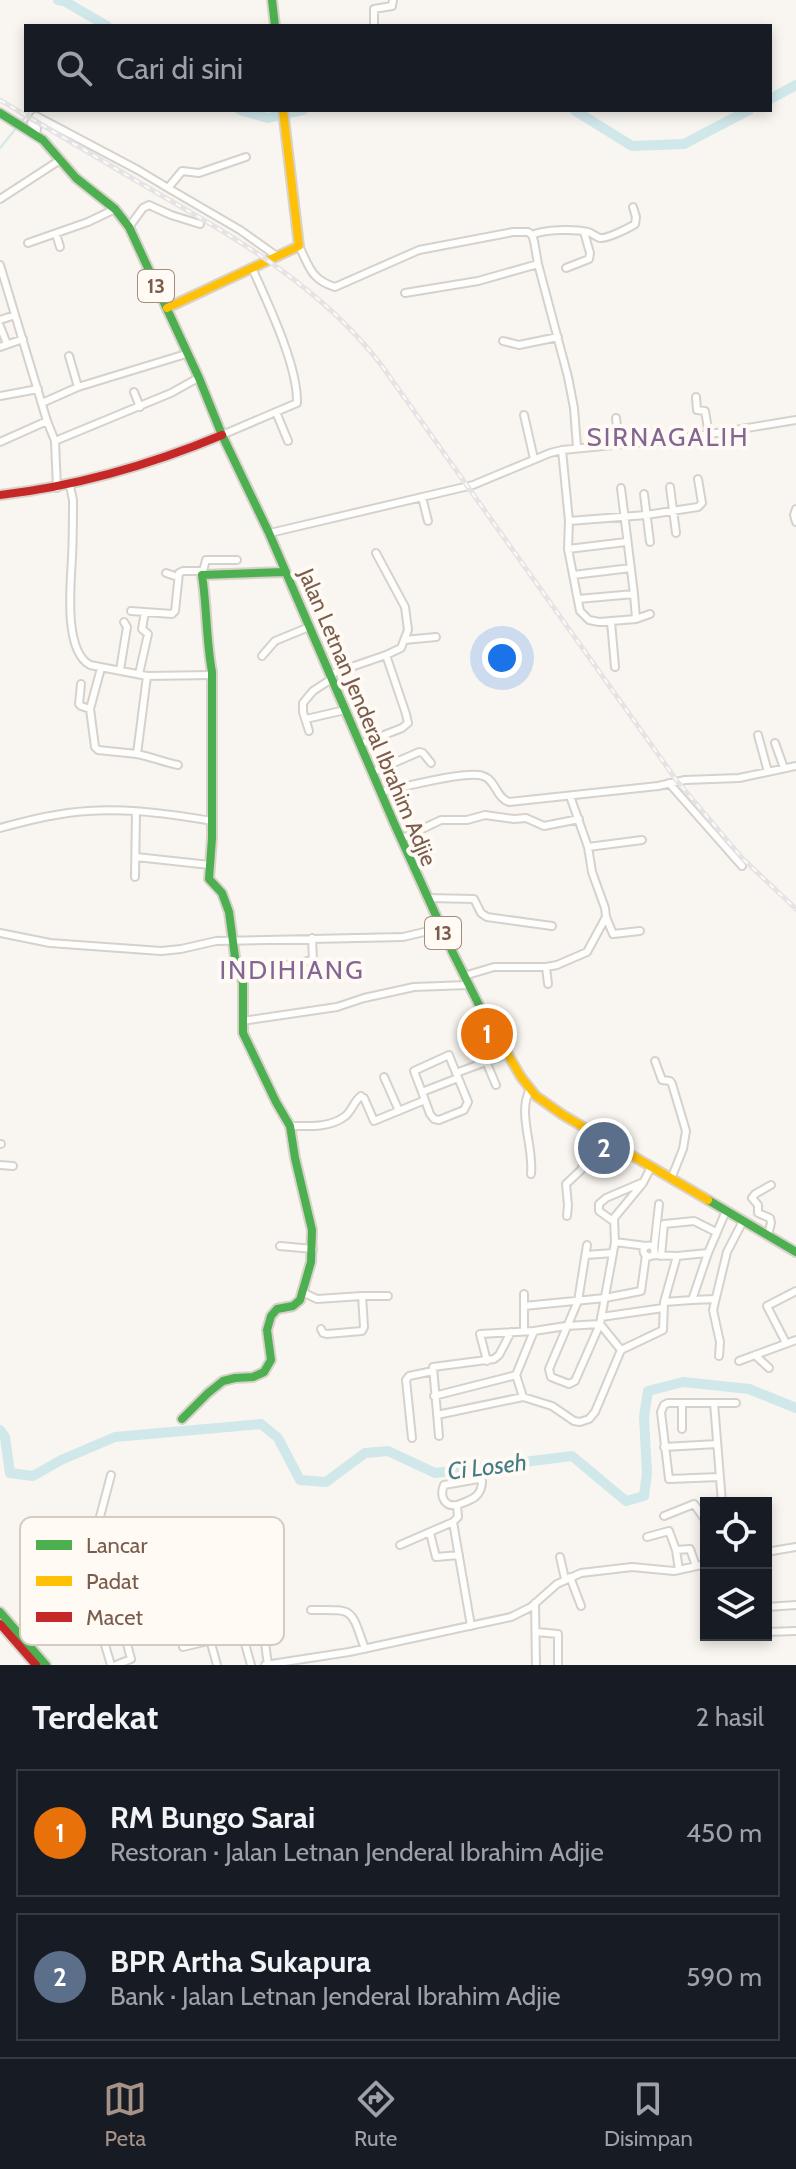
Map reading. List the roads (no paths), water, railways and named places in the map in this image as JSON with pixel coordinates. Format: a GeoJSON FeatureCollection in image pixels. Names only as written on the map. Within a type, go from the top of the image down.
{"type":"FeatureCollection","features":[{"type":"Feature","properties":{"kind":"main road"},"geometry":{"type":"LineString","coordinates":[[272,0],[275,24]]}},
{"type":"Feature","properties":{"kind":"main road"},"geometry":{"type":"LineString","coordinates":[[167,308],[299,246],[283,112]]}},
{"type":"Feature","properties":{"kind":"main road","name":"Jalan Letnan Jenderal Ibrahim Adjie"},"geometry":{"type":"LineString","coordinates":[[0,113],[36,135],[76,178],[115,209],[129,227],[269,533],[427,898],[466,980],[530,1089],[543,1101],[598,1136],[796,1252]]}},
{"type":"Feature","properties":{"kind":"main road"},"geometry":{"type":"LineString","coordinates":[[0,495],[70,486],[110,477],[222,435]]}},
{"type":"Feature","properties":{"kind":"main road"},"geometry":{"type":"LineString","coordinates":[[182,1419],[228,1379],[252,1377],[264,1372],[272,1356],[267,1335],[272,1313],[293,1306],[300,1300],[311,1262],[312,1230],[290,1126],[247,1044],[242,1021],[244,994],[227,904],[209,879],[212,675],[202,573],[285,572]]}},
{"type":"Feature","properties":{"kind":"main road"},"geometry":{"type":"LineString","coordinates":[[0,1612],[20,1636]]}},
{"type":"Feature","properties":{"kind":"main road"},"geometry":{"type":"LineString","coordinates":[[0,1624],[36,1665]]}},
{"type":"Feature","properties":{"kind":"main road"},"geometry":{"type":"LineString","coordinates":[[28,1645],[46,1665]]}},
{"type":"Feature","properties":{"kind":"street"},"geometry":{"type":"LineString","coordinates":[[374,24],[374,9],[392,6],[393,0]]}},
{"type":"Feature","properties":{"kind":"street"},"geometry":{"type":"LineString","coordinates":[[36,135],[37,128],[31,123],[36,116],[168,188],[240,230],[278,257]]}},
{"type":"Feature","properties":{"kind":"street"},"geometry":{"type":"LineString","coordinates":[[168,188],[181,171],[199,173],[246,157]]}},
{"type":"Feature","properties":{"kind":"street"},"geometry":{"type":"LineString","coordinates":[[0,199],[60,160]]}},
{"type":"Feature","properties":{"kind":"street"},"geometry":{"type":"LineString","coordinates":[[129,227],[143,208],[149,205],[200,224]]}},
{"type":"Feature","properties":{"kind":"street"},"geometry":{"type":"LineString","coordinates":[[532,235],[553,231],[584,232],[603,238],[629,227],[637,220],[633,207]]}},
{"type":"Feature","properties":{"kind":"street"},"geometry":{"type":"LineString","coordinates":[[28,243],[115,209]]}},
{"type":"Feature","properties":{"kind":"street"},"geometry":{"type":"LineString","coordinates":[[299,246],[316,278],[323,284],[335,287],[419,250],[513,232],[528,232],[532,235],[558,337],[574,408],[577,447]]}},
{"type":"Feature","properties":{"kind":"street"},"geometry":{"type":"LineString","coordinates":[[566,268],[589,259],[584,232]]}},
{"type":"Feature","properties":{"kind":"street"},"geometry":{"type":"LineString","coordinates":[[56,234],[60,247]]}},
{"type":"Feature","properties":{"kind":"street"},"geometry":{"type":"LineString","coordinates":[[405,293],[478,281],[538,264]]}},
{"type":"Feature","properties":{"kind":"street"},"geometry":{"type":"LineString","coordinates":[[0,265],[55,441],[57,488]]}},
{"type":"Feature","properties":{"kind":"street"},"geometry":{"type":"LineString","coordinates":[[222,435],[297,403],[297,389],[277,325],[253,270]]}},
{"type":"Feature","properties":{"kind":"street"},"geometry":{"type":"LineString","coordinates":[[0,320],[15,315]]}},
{"type":"Feature","properties":{"kind":"street"},"geometry":{"type":"LineString","coordinates":[[0,326],[4,346],[23,339]]}},
{"type":"Feature","properties":{"kind":"street"},"geometry":{"type":"LineString","coordinates":[[503,341],[519,345],[558,337]]}},
{"type":"Feature","properties":{"kind":"street"},"geometry":{"type":"LineString","coordinates":[[42,403],[78,387],[186,354]]}},
{"type":"Feature","properties":{"kind":"street"},"geometry":{"type":"LineString","coordinates":[[69,356],[78,387]]}},
{"type":"Feature","properties":{"kind":"street"},"geometry":{"type":"LineString","coordinates":[[55,441],[140,407],[199,378]]}},
{"type":"Feature","properties":{"kind":"street"},"geometry":{"type":"LineString","coordinates":[[0,396],[38,389]]}},
{"type":"Feature","properties":{"kind":"street"},"geometry":{"type":"LineString","coordinates":[[134,392],[140,407]]}},
{"type":"Feature","properties":{"kind":"street"},"geometry":{"type":"LineString","coordinates":[[696,397],[697,410],[705,411],[709,434]]}},
{"type":"Feature","properties":{"kind":"street"},"geometry":{"type":"LineString","coordinates":[[276,412],[288,441]]}},
{"type":"Feature","properties":{"kind":"street"},"geometry":{"type":"LineString","coordinates":[[524,415],[534,459]]}},
{"type":"Feature","properties":{"kind":"street"},"geometry":{"type":"LineString","coordinates":[[616,418],[619,444]]}},
{"type":"Feature","properties":{"kind":"street"},"geometry":{"type":"LineString","coordinates":[[269,533],[473,485],[562,450],[709,434],[796,420]]}},
{"type":"Feature","properties":{"kind":"street"},"geometry":{"type":"LineString","coordinates":[[0,442],[47,421]]}},
{"type":"Feature","properties":{"kind":"street"},"geometry":{"type":"LineString","coordinates":[[562,450],[569,521],[568,549],[580,611],[589,620],[611,622],[650,614]]}},
{"type":"Feature","properties":{"kind":"street"},"geometry":{"type":"LineString","coordinates":[[569,521],[646,515],[702,506],[698,479]]}},
{"type":"Feature","properties":{"kind":"street"},"geometry":{"type":"LineString","coordinates":[[70,486],[73,500],[69,591],[74,637],[84,662],[147,676],[212,675]]}},
{"type":"Feature","properties":{"kind":"street"},"geometry":{"type":"LineString","coordinates":[[670,487],[676,533]]}},
{"type":"Feature","properties":{"kind":"street"},"geometry":{"type":"LineString","coordinates":[[621,488],[636,619]]}},
{"type":"Feature","properties":{"kind":"street"},"geometry":{"type":"LineString","coordinates":[[644,494],[650,542]]}},
{"type":"Feature","properties":{"kind":"street"},"geometry":{"type":"LineString","coordinates":[[422,497],[428,521]]}},
{"type":"Feature","properties":{"kind":"street"},"geometry":{"type":"LineString","coordinates":[[796,509],[796,522]]}},
{"type":"Feature","properties":{"kind":"street"},"geometry":{"type":"LineString","coordinates":[[568,549],[626,542]]}},
{"type":"Feature","properties":{"kind":"street"},"geometry":{"type":"LineString","coordinates":[[309,731],[302,706],[313,691],[332,676],[398,650],[404,640],[408,628],[405,607],[376,553]]}},
{"type":"Feature","properties":{"kind":"street"},"geometry":{"type":"LineString","coordinates":[[131,611],[165,615],[174,613],[178,577],[183,571],[202,573],[206,560],[237,560]]}},
{"type":"Feature","properties":{"kind":"street"},"geometry":{"type":"LineString","coordinates":[[573,575],[631,568]]}},
{"type":"Feature","properties":{"kind":"street"},"geometry":{"type":"LineString","coordinates":[[166,573],[178,577]]}},
{"type":"Feature","properties":{"kind":"street"},"geometry":{"type":"LineString","coordinates":[[578,599],[634,594]]}},
{"type":"Feature","properties":{"kind":"street"},"geometry":{"type":"LineString","coordinates":[[139,674],[148,634],[142,629],[145,612]]}},
{"type":"Feature","properties":{"kind":"street"},"geometry":{"type":"LineString","coordinates":[[120,670],[127,627],[124,622]]}},
{"type":"Feature","properties":{"kind":"street"},"geometry":{"type":"LineString","coordinates":[[611,622],[615,667]]}},
{"type":"Feature","properties":{"kind":"street"},"geometry":{"type":"LineString","coordinates":[[262,656],[275,641],[310,627]]}},
{"type":"Feature","properties":{"kind":"street"},"geometry":{"type":"LineString","coordinates":[[404,640],[436,637]]}},
{"type":"Feature","properties":{"kind":"street"},"geometry":{"type":"LineString","coordinates":[[361,744],[408,723],[386,655]]}},
{"type":"Feature","properties":{"kind":"street"},"geometry":{"type":"LineString","coordinates":[[101,668],[90,709],[96,749],[160,758],[163,762],[178,765]]}},
{"type":"Feature","properties":{"kind":"street"},"geometry":{"type":"LineString","coordinates":[[137,754],[147,676]]}},
{"type":"Feature","properties":{"kind":"street"},"geometry":{"type":"LineString","coordinates":[[81,684],[79,704],[90,709]]}},
{"type":"Feature","properties":{"kind":"street"},"geometry":{"type":"LineString","coordinates":[[292,716],[347,709]]}},
{"type":"Feature","properties":{"kind":"street"},"geometry":{"type":"LineString","coordinates":[[758,735],[768,772]]}},
{"type":"Feature","properties":{"kind":"street"},"geometry":{"type":"LineString","coordinates":[[775,743],[784,768]]}},
{"type":"Feature","properties":{"kind":"street"},"geometry":{"type":"LineString","coordinates":[[373,772],[419,752],[431,763]]}},
{"type":"Feature","properties":{"kind":"street"},"geometry":{"type":"LineString","coordinates":[[381,792],[480,775],[493,783],[505,802],[685,780],[739,778],[796,766]]}},
{"type":"Feature","properties":{"kind":"street"},"geometry":{"type":"LineString","coordinates":[[669,783],[742,866]]}},
{"type":"Feature","properties":{"kind":"street"},"geometry":{"type":"LineString","coordinates":[[570,796],[613,934],[640,931]]}},
{"type":"Feature","properties":{"kind":"street"},"geometry":{"type":"LineString","coordinates":[[0,828],[95,810],[172,814],[212,821]]}},
{"type":"Feature","properties":{"kind":"street"},"geometry":{"type":"LineString","coordinates":[[135,877],[136,812]]}},
{"type":"Feature","properties":{"kind":"street"},"geometry":{"type":"LineString","coordinates":[[401,839],[441,820],[467,820],[485,815],[526,818],[544,826],[579,819]]}},
{"type":"Feature","properties":{"kind":"street"},"geometry":{"type":"LineString","coordinates":[[588,847],[642,840]]}},
{"type":"Feature","properties":{"kind":"street"},"geometry":{"type":"LineString","coordinates":[[136,857],[210,865]]}},
{"type":"Feature","properties":{"kind":"street"},"geometry":{"type":"LineString","coordinates":[[427,898],[474,899],[483,915],[552,926]]}},
{"type":"Feature","properties":{"kind":"street"},"geometry":{"type":"LineString","coordinates":[[242,1021],[337,1007],[414,987],[466,980],[494,967],[557,965],[587,952],[606,917]]}},
{"type":"Feature","properties":{"kind":"street"},"geometry":{"type":"LineString","coordinates":[[0,933],[50,943],[161,951],[233,940],[403,937],[441,928]]}},
{"type":"Feature","properties":{"kind":"street"},"geometry":{"type":"LineString","coordinates":[[240,974],[313,960],[312,938]]}},
{"type":"Feature","properties":{"kind":"street"},"geometry":{"type":"LineString","coordinates":[[546,967],[548,984]]}},
{"type":"Feature","properties":{"kind":"street"},"geometry":{"type":"LineString","coordinates":[[474,1033],[496,1085]]}},
{"type":"Feature","properties":{"kind":"street"},"geometry":{"type":"LineString","coordinates":[[290,1126],[321,1126],[336,1121],[347,1116],[354,1101],[362,1097],[374,1121],[399,1111],[457,1076],[507,1054]]}},
{"type":"Feature","properties":{"kind":"street"},"geometry":{"type":"LineString","coordinates":[[448,1055],[468,1102],[464,1110],[436,1120],[430,1114],[424,1096],[414,1072],[448,1055]]}},
{"type":"Feature","properties":{"kind":"street"},"geometry":{"type":"LineString","coordinates":[[655,1061],[662,1080],[672,1084],[686,1131],[683,1149],[671,1179]]}},
{"type":"Feature","properties":{"kind":"street"},"geometry":{"type":"LineString","coordinates":[[384,1077],[399,1111]]}},
{"type":"Feature","properties":{"kind":"street"},"geometry":{"type":"LineString","coordinates":[[530,1089],[523,1107],[531,1146],[531,1174]]}},
{"type":"Feature","properties":{"kind":"street"},"geometry":{"type":"LineString","coordinates":[[567,1216],[566,1184],[581,1170],[598,1136]]}},
{"type":"Feature","properties":{"kind":"street"},"geometry":{"type":"LineString","coordinates":[[0,1165],[13,1166]]}},
{"type":"Feature","properties":{"kind":"street"},"geometry":{"type":"LineString","coordinates":[[587,1245],[578,1301],[549,1372],[551,1377],[569,1384],[576,1379],[600,1321],[615,1242],[615,1214],[643,1183],[651,1167]]}},
{"type":"Feature","properties":{"kind":"street"},"geometry":{"type":"LineString","coordinates":[[613,1221],[599,1211],[599,1204],[643,1183]]}},
{"type":"Feature","properties":{"kind":"street"},"geometry":{"type":"LineString","coordinates":[[768,1235],[770,1218],[758,1212],[758,1205],[752,1198],[771,1185]]}},
{"type":"Feature","properties":{"kind":"street"},"geometry":{"type":"LineString","coordinates":[[524,1306],[641,1291],[661,1224],[659,1204]]}},
{"type":"Feature","properties":{"kind":"street"},"geometry":{"type":"LineString","coordinates":[[692,1300],[726,1211]]}},
{"type":"Feature","properties":{"kind":"street"},"geometry":{"type":"LineString","coordinates":[[661,1224],[691,1221],[716,1232]]}},
{"type":"Feature","properties":{"kind":"street"},"geometry":{"type":"LineString","coordinates":[[719,1356],[720,1342],[713,1310],[727,1252],[743,1221]]}},
{"type":"Feature","properties":{"kind":"street"},"geometry":{"type":"LineString","coordinates":[[615,1242],[646,1246],[644,1252],[654,1254],[677,1256],[708,1253]]}},
{"type":"Feature","properties":{"kind":"street"},"geometry":{"type":"LineString","coordinates":[[280,1246],[312,1250]]}},
{"type":"Feature","properties":{"kind":"street"},"geometry":{"type":"LineString","coordinates":[[586,1255],[613,1253]]}},
{"type":"Feature","properties":{"kind":"street"},"geometry":{"type":"LineString","coordinates":[[437,1415],[523,1397],[552,1406],[574,1421],[589,1419],[595,1412],[621,1350],[662,1332],[664,1305],[677,1256]]}},
{"type":"Feature","properties":{"kind":"street"},"geometry":{"type":"LineString","coordinates":[[786,1343],[767,1306],[796,1291]]}},
{"type":"Feature","properties":{"kind":"street"},"geometry":{"type":"LineString","coordinates":[[302,1292],[317,1299],[388,1296]]}},
{"type":"Feature","properties":{"kind":"street"},"geometry":{"type":"LineString","coordinates":[[524,1294],[524,1331]]}},
{"type":"Feature","properties":{"kind":"street"},"geometry":{"type":"LineString","coordinates":[[321,1329],[327,1334],[362,1331],[362,1296]]}},
{"type":"Feature","properties":{"kind":"street"},"geometry":{"type":"LineString","coordinates":[[487,1361],[480,1334],[534,1331],[600,1321],[692,1300],[715,1299]]}},
{"type":"Feature","properties":{"kind":"street"},"geometry":{"type":"LineString","coordinates":[[600,1321],[621,1350]]}},
{"type":"Feature","properties":{"kind":"street"},"geometry":{"type":"LineString","coordinates":[[523,1397],[516,1375],[534,1331]]}},
{"type":"Feature","properties":{"kind":"street"},"geometry":{"type":"LineString","coordinates":[[439,1436],[432,1368],[487,1361],[499,1355],[511,1332]]}},
{"type":"Feature","properties":{"kind":"street"},"geometry":{"type":"LineString","coordinates":[[739,1361],[796,1340]]}},
{"type":"Feature","properties":{"kind":"street"},"geometry":{"type":"LineString","coordinates":[[755,1355],[769,1368]]}},
{"type":"Feature","properties":{"kind":"street"},"geometry":{"type":"LineString","coordinates":[[412,1438],[406,1380],[409,1376],[433,1371]]}},
{"type":"Feature","properties":{"kind":"street"},"geometry":{"type":"LineString","coordinates":[[434,1396],[516,1375]]}},
{"type":"Feature","properties":{"kind":"street"},"geometry":{"type":"LineString","coordinates":[[719,1477],[669,1479],[662,1408],[668,1403],[736,1403]]}},
{"type":"Feature","properties":{"kind":"street"},"geometry":{"type":"LineString","coordinates":[[682,1403],[682,1429]]}},
{"type":"Feature","properties":{"kind":"street"},"geometry":{"type":"LineString","coordinates":[[714,1403],[721,1497]]}},
{"type":"Feature","properties":{"kind":"street"},"geometry":{"type":"LineString","coordinates":[[664,1447],[717,1444]]}},
{"type":"Feature","properties":{"kind":"street"},"geometry":{"type":"LineString","coordinates":[[100,1517],[111,1475]]}},
{"type":"Feature","properties":{"kind":"street"},"geometry":{"type":"LineString","coordinates":[[478,1479],[482,1481],[477,1496],[457,1505],[444,1503],[444,1485],[478,1479]]}},
{"type":"Feature","properties":{"kind":"street"},"geometry":{"type":"LineString","coordinates":[[679,1570],[664,1514],[693,1504],[700,1513]]}},
{"type":"Feature","properties":{"kind":"street"},"geometry":{"type":"LineString","coordinates":[[400,1545],[453,1522],[458,1517],[457,1505]]}},
{"type":"Feature","properties":{"kind":"street"},"geometry":{"type":"LineString","coordinates":[[453,1522],[471,1626]]}},
{"type":"Feature","properties":{"kind":"street"},"geometry":{"type":"LineString","coordinates":[[647,1537],[668,1530]]}},
{"type":"Feature","properties":{"kind":"street"},"geometry":{"type":"LineString","coordinates":[[430,1533],[436,1557],[459,1555]]}},
{"type":"Feature","properties":{"kind":"street"},"geometry":{"type":"LineString","coordinates":[[772,1551],[796,1547]]}},
{"type":"Feature","properties":{"kind":"street"},"geometry":{"type":"LineString","coordinates":[[676,1550],[690,1549],[696,1566]]}},
{"type":"Feature","properties":{"kind":"street"},"geometry":{"type":"LineString","coordinates":[[560,1557],[581,1606]]}},
{"type":"Feature","properties":{"kind":"street"},"geometry":{"type":"LineString","coordinates":[[265,1645],[266,1665],[365,1649],[511,1617],[535,1603],[552,1587],[587,1571],[613,1568],[679,1570],[700,1565]]}},
{"type":"Feature","properties":{"kind":"street"},"geometry":{"type":"LineString","coordinates":[[535,1603],[536,1665]]}},
{"type":"Feature","properties":{"kind":"street"},"geometry":{"type":"LineString","coordinates":[[772,1607],[796,1605]]}},
{"type":"Feature","properties":{"kind":"street"},"geometry":{"type":"LineString","coordinates":[[311,1610],[350,1613],[365,1649]]}},
{"type":"Feature","properties":{"kind":"street"},"geometry":{"type":"LineString","coordinates":[[772,1632],[796,1631]]}},
{"type":"Feature","properties":{"kind":"street"},"geometry":{"type":"LineString","coordinates":[[536,1632],[558,1634],[558,1665]]}},
{"type":"Feature","properties":{"kind":"street"},"geometry":{"type":"LineString","coordinates":[[107,1645],[114,1665],[130,1661],[127,1645]]}},
{"type":"Feature","properties":{"kind":"street"},"geometry":{"type":"LineString","coordinates":[[183,1647],[190,1645]]}},
{"type":"Feature","properties":{"kind":"street"},"geometry":{"type":"LineString","coordinates":[[211,1645],[217,1665]]}},
{"type":"Feature","properties":{"kind":"street"},"geometry":{"type":"LineString","coordinates":[[245,1645],[251,1665]]}},
{"type":"Feature","properties":{"kind":"street"},"geometry":{"type":"LineString","coordinates":[[341,1653],[341,1665]]}},
{"type":"Feature","properties":{"kind":"waterway"},"geometry":{"type":"LineString","coordinates":[[58,0],[104,24]]}},
{"type":"Feature","properties":{"kind":"waterway"},"geometry":{"type":"LineString","coordinates":[[772,98],[796,85]]}},
{"type":"Feature","properties":{"kind":"waterway"},"geometry":{"type":"LineString","coordinates":[[21,122],[29,112]]}},
{"type":"Feature","properties":{"kind":"waterway"},"geometry":{"type":"LineString","coordinates":[[247,112],[268,118],[294,112]]}},
{"type":"Feature","properties":{"kind":"waterway"},"geometry":{"type":"LineString","coordinates":[[577,112],[632,146],[684,144],[745,112]]}},
{"type":"Feature","properties":{"kind":"waterway"},"geometry":{"type":"LineString","coordinates":[[0,148],[17,127]]}},
{"type":"Feature","properties":{"kind":"waterway","name":"Ci Loseh"},"geometry":{"type":"LineString","coordinates":[[0,1430],[5,1437],[10,1473],[33,1476],[61,1460],[115,1437],[261,1424],[278,1438],[300,1480],[326,1482],[365,1453],[388,1451],[435,1473],[572,1456],[626,1501],[644,1496],[647,1473],[644,1417],[648,1391],[683,1382],[749,1389],[796,1408]]}},
{"type":"Feature","properties":{"kind":"railway"},"geometry":{"type":"LineString","coordinates":[[0,100],[246,246],[333,312],[382,366],[677,781],[743,859],[796,909]]}},
{"type":"Feature","properties":{"kind":"place","name":"RM Bungo Sarai"},"geometry":{"type":"Point","coordinates":[487,1034]}},
{"type":"Feature","properties":{"kind":"place","name":"BPR Artha Sukapura"},"geometry":{"type":"Point","coordinates":[604,1148]}},
{"type":"Feature","properties":{"kind":"district","name":"SIRNAGALIH"},"geometry":{"type":"Point","coordinates":[668,437]}},
{"type":"Feature","properties":{"kind":"district","name":"INDIHIANG"},"geometry":{"type":"Point","coordinates":[292,970]}}]}
